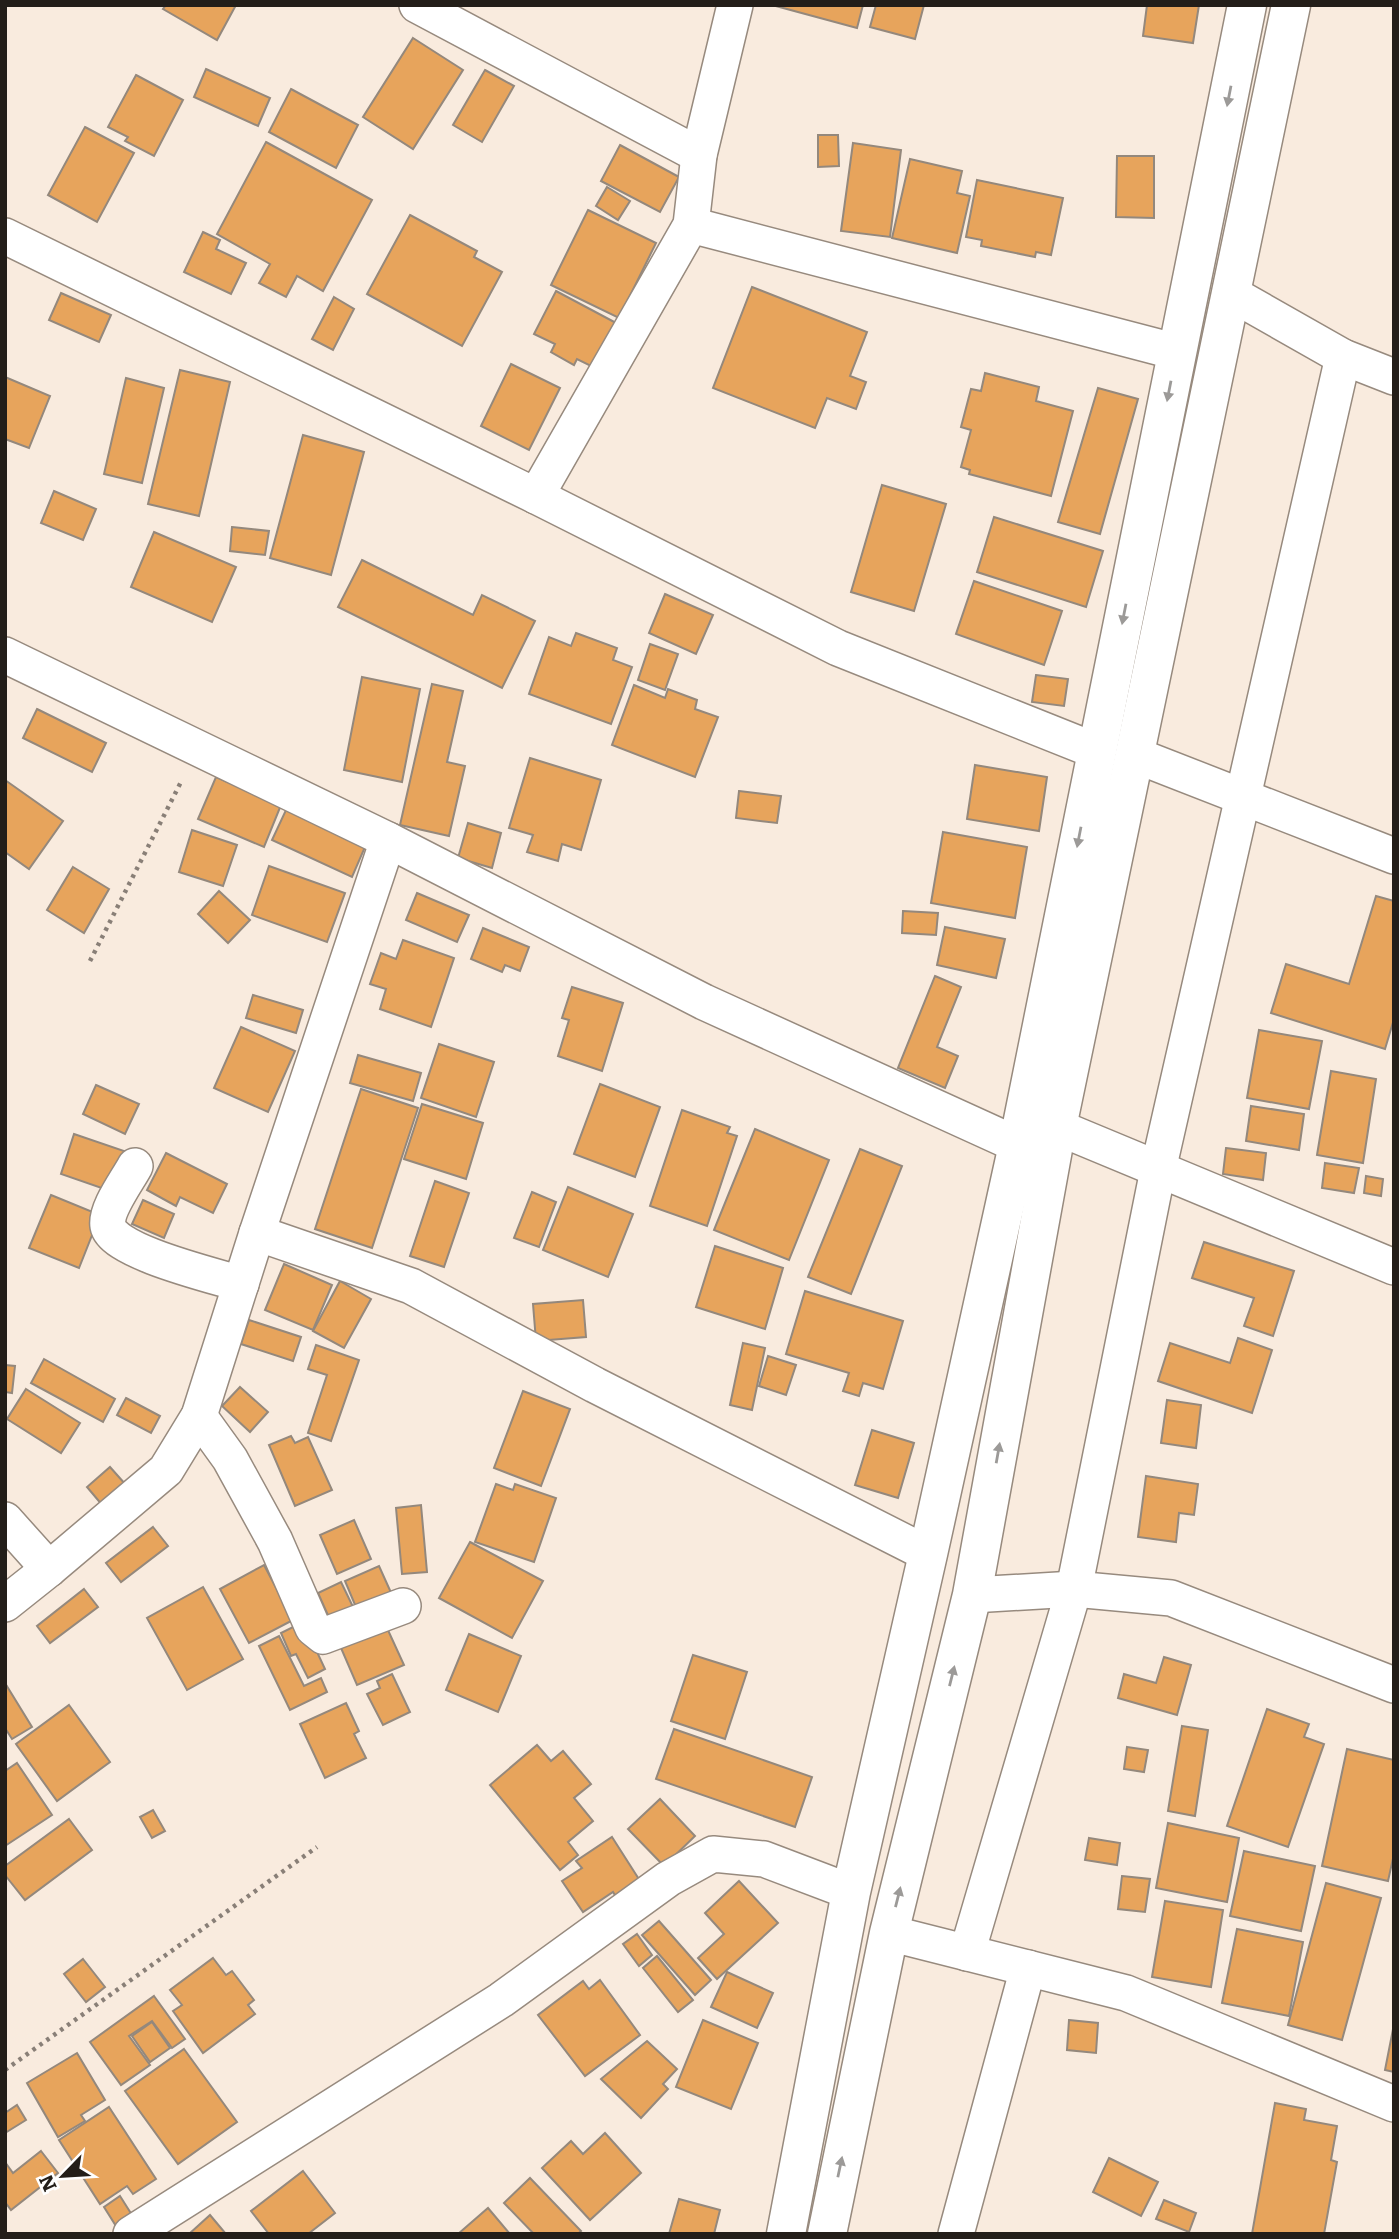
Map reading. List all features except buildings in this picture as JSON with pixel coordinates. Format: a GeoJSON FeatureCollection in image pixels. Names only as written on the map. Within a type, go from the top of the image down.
{"type":"FeatureCollection","features":[{"type":"Feature","properties":{"kind":"main road"},"geometry":{"type":"LineString","coordinates":[[786,2234],[851,1892],[1017,1144],[1247,5]]}},
{"type":"Feature","properties":{"kind":"main road"},"geometry":{"type":"LineString","coordinates":[[827,2234],[889,1933],[972,1595],[1057,1127],[1291,5]]}},
{"type":"Feature","properties":{"kind":"main road"},"geometry":{"type":"LineString","coordinates":[[1237,55],[1280,64]]}},
{"type":"Feature","properties":{"kind":"street"},"geometry":{"type":"LineString","coordinates":[[417,5],[699,155]]}},
{"type":"Feature","properties":{"kind":"street"},"geometry":{"type":"LineString","coordinates":[[536,496],[691,225],[699,155],[735,5]]}},
{"type":"Feature","properties":{"kind":"street"},"geometry":{"type":"LineString","coordinates":[[691,225],[1177,352]]}},
{"type":"Feature","properties":{"kind":"street"},"geometry":{"type":"LineString","coordinates":[[5,236],[536,496],[838,648],[1096,751]]}},
{"type":"Feature","properties":{"kind":"street"},"geometry":{"type":"LineString","coordinates":[[1232,294],[1343,357],[1394,377]]}},
{"type":"Feature","properties":{"kind":"street"},"geometry":{"type":"LineString","coordinates":[[967,1953],[1074,1589],[1158,1170],[1343,357]]}},
{"type":"Feature","properties":{"kind":"street"},"geometry":{"type":"LineString","coordinates":[[5,655],[388,840],[704,1002],[1017,1144]]}},
{"type":"Feature","properties":{"kind":"street"},"geometry":{"type":"LineString","coordinates":[[1135,755],[1394,856]]}},
{"type":"Feature","properties":{"kind":"street"},"geometry":{"type":"LineString","coordinates":[[5,1604],[166,1470],[199,1416],[388,840]]}},
{"type":"Feature","properties":{"kind":"street"},"geometry":{"type":"LineString","coordinates":[[1057,1127],[1394,1267]]}},
{"type":"Feature","properties":{"kind":"street"},"geometry":{"type":"LineString","coordinates":[[135,1166],[109,1212],[108,1226],[111,1234],[144,1254],[241,1284]]}},
{"type":"Feature","properties":{"kind":"street"},"geometry":{"type":"LineString","coordinates":[[257,1233],[411,1286],[595,1385],[928,1554]]}},
{"type":"Feature","properties":{"kind":"street"},"geometry":{"type":"LineString","coordinates":[[199,1416],[230,1459],[275,1541],[313,1628],[323,1636],[404,1606]]}},
{"type":"Feature","properties":{"kind":"street"},"geometry":{"type":"LineString","coordinates":[[5,1520],[49,1569]]}},
{"type":"Feature","properties":{"kind":"street"},"geometry":{"type":"LineString","coordinates":[[972,1595],[1074,1589],[1171,1598],[1394,1685]]}},
{"type":"Feature","properties":{"kind":"street"},"geometry":{"type":"LineString","coordinates":[[131,2234],[501,2000],[668,1879],[713,1854],[764,1860],[851,1892]]}},
{"type":"Feature","properties":{"kind":"street"},"geometry":{"type":"LineString","coordinates":[[889,1933],[1126,1993],[1394,2104]]}},
{"type":"Feature","properties":{"kind":"street"},"geometry":{"type":"LineString","coordinates":[[956,2234],[1028,1968]]}},
{"type":"Feature","properties":{"kind":"path"},"geometry":{"type":"LineString","coordinates":[[90,961],[198,748]]}},
{"type":"Feature","properties":{"kind":"path"},"geometry":{"type":"LineString","coordinates":[[5,2070],[317,1847]]}}]}
